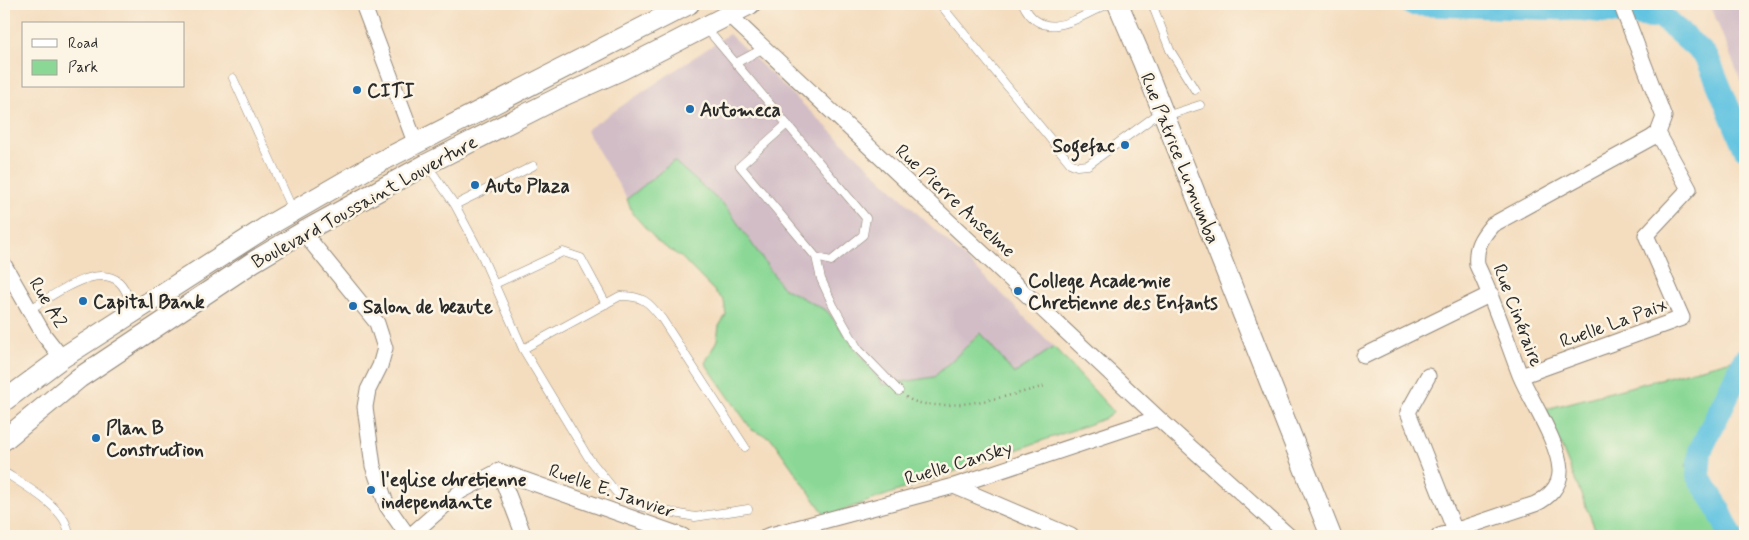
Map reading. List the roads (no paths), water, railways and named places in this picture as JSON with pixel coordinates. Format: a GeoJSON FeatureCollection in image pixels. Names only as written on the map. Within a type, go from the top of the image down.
{"type":"FeatureCollection","features":[{"type":"Feature","properties":{"kind":"main road","name":"Boulevard Toussaint Louverture"},"geometry":{"type":"LineString","coordinates":[[4,400],[62,358],[293,211],[415,142],[689,4]]}},
{"type":"Feature","properties":{"kind":"main road","name":"Boulevard Toussaint Louverture"},"geometry":{"type":"LineString","coordinates":[[4,440],[80,378],[253,262],[304,232],[427,164],[558,98],[622,70],[750,4]]}},
{"type":"Feature","properties":{"kind":"main road","name":"Rue Patrice Lumumba"},"geometry":{"type":"LineString","coordinates":[[1118,4],[1331,536]]}},
{"type":"Feature","properties":{"kind":"main road"},"geometry":{"type":"LineString","coordinates":[[415,142],[427,164]]}},
{"type":"Feature","properties":{"kind":"street"},"geometry":{"type":"LineString","coordinates":[[363,4],[415,142]]}},
{"type":"Feature","properties":{"kind":"street"},"geometry":{"type":"LineString","coordinates":[[1621,4],[1664,117],[1658,133]]}},
{"type":"Feature","properties":{"kind":"street","name":"Rue Pierre Anselme"},"geometry":{"type":"LineString","coordinates":[[728,14],[1158,418],[1288,536]]}},
{"type":"Feature","properties":{"kind":"street","name":"Rue Cinéraire"},"geometry":{"type":"LineString","coordinates":[[1439,536],[1544,500],[1558,486],[1561,471],[1557,454],[1521,376],[1491,294],[1477,264],[1476,255],[1480,238],[1492,224],[1658,133]]}},
{"type":"Feature","properties":{"kind":"street","name":"Ruelle La Paix"},"geometry":{"type":"LineString","coordinates":[[1521,376],[1682,318],[1646,235],[1689,189],[1658,133]]}},
{"type":"Feature","properties":{"kind":"street"},"geometry":{"type":"LineString","coordinates":[[304,232],[377,324],[385,348],[380,366],[368,390],[365,408],[373,466],[387,506],[409,536],[461,491],[499,471],[524,536]]}},
{"type":"Feature","properties":{"kind":"street","name":"Rue A2"},"geometry":{"type":"LineString","coordinates":[[4,265],[44,335],[62,358]]}},
{"type":"Feature","properties":{"kind":"street"},"geometry":{"type":"LineString","coordinates":[[1364,356],[1491,294]]}},
{"type":"Feature","properties":{"kind":"street"},"geometry":{"type":"LineString","coordinates":[[1428,376],[1408,412],[1455,531]]}},
{"type":"Feature","properties":{"kind":"street","name":"Ruelle Cansky"},"geometry":{"type":"LineString","coordinates":[[767,536],[954,486],[1158,418]]}},
{"type":"Feature","properties":{"kind":"street","name":"Ruelle E. Janvier"},"geometry":{"type":"LineString","coordinates":[[499,471],[683,536]]}},
{"type":"Feature","properties":{"kind":"street"},"geometry":{"type":"LineString","coordinates":[[954,486],[1071,536]]}},
{"type":"Feature","properties":{"kind":"lane"},"geometry":{"type":"LineString","coordinates":[[940,4],[1070,163],[1076,166],[1088,165],[1163,114],[1200,105]]}},
{"type":"Feature","properties":{"kind":"lane"},"geometry":{"type":"LineString","coordinates":[[1023,4],[1037,22],[1044,26],[1055,27],[1108,4]]}},
{"type":"Feature","properties":{"kind":"lane"},"geometry":{"type":"LineString","coordinates":[[1155,4],[1154,9],[1170,50],[1195,90]]}},
{"type":"Feature","properties":{"kind":"lane"},"geometry":{"type":"LineString","coordinates":[[705,26],[866,218],[863,235],[831,261],[816,257]]}},
{"type":"Feature","properties":{"kind":"lane"},"geometry":{"type":"LineString","coordinates":[[736,63],[764,48]]}},
{"type":"Feature","properties":{"kind":"lane"},"geometry":{"type":"LineString","coordinates":[[233,78],[293,211]]}},
{"type":"Feature","properties":{"kind":"lane"},"geometry":{"type":"LineString","coordinates":[[787,124],[740,166],[816,257],[821,279],[858,349],[899,391]]}},
{"type":"Feature","properties":{"kind":"lane"},"geometry":{"type":"LineString","coordinates":[[427,164],[455,206],[495,284],[509,321],[523,349],[588,457],[616,492],[639,506],[696,517],[748,509]]}},
{"type":"Feature","properties":{"kind":"lane"},"geometry":{"type":"LineString","coordinates":[[455,206],[533,166]]}},
{"type":"Feature","properties":{"kind":"lane"},"geometry":{"type":"LineString","coordinates":[[495,284],[564,252],[581,258],[606,304]]}},
{"type":"Feature","properties":{"kind":"lane"},"geometry":{"type":"LineString","coordinates":[[30,309],[78,282],[100,275],[110,277],[120,283],[136,311]]}},
{"type":"Feature","properties":{"kind":"lane"},"geometry":{"type":"LineString","coordinates":[[523,349],[620,296],[636,296],[649,303],[745,447]]}},
{"type":"Feature","properties":{"kind":"lane"},"geometry":{"type":"LineString","coordinates":[[4,472],[30,489],[62,515],[68,536]]}},
{"type":"Feature","properties":{"kind":"waterway"},"geometry":{"type":"LineString","coordinates":[[1412,4],[1583,9],[1662,17],[1707,57],[1745,148]]}},
{"type":"Feature","properties":{"kind":"waterway"},"geometry":{"type":"LineString","coordinates":[[1731,536],[1716,504],[1698,476],[1700,451],[1745,359]]}},
{"type":"Feature","properties":{"kind":"place","name":"CITI"},"geometry":{"type":"Point","coordinates":[357,90]}},
{"type":"Feature","properties":{"kind":"place","name":"Automeca"},"geometry":{"type":"Point","coordinates":[690,109]}},
{"type":"Feature","properties":{"kind":"place","name":"Sogefac"},"geometry":{"type":"Point","coordinates":[1125,145]}},
{"type":"Feature","properties":{"kind":"place","name":"Auto Plaza"},"geometry":{"type":"Point","coordinates":[475,185]}},
{"type":"Feature","properties":{"kind":"place","name":"College Academie Chretienne des Enfants"},"geometry":{"type":"Point","coordinates":[1018,291]}},
{"type":"Feature","properties":{"kind":"place","name":"Capital Bank"},"geometry":{"type":"Point","coordinates":[83,301]}},
{"type":"Feature","properties":{"kind":"place","name":"Salon de beaute"},"geometry":{"type":"Point","coordinates":[353,306]}},
{"type":"Feature","properties":{"kind":"place","name":"Plan B Construction"},"geometry":{"type":"Point","coordinates":[96,438]}},
{"type":"Feature","properties":{"kind":"place","name":"l'eglise chretienne independante"},"geometry":{"type":"Point","coordinates":[371,490]}}]}
